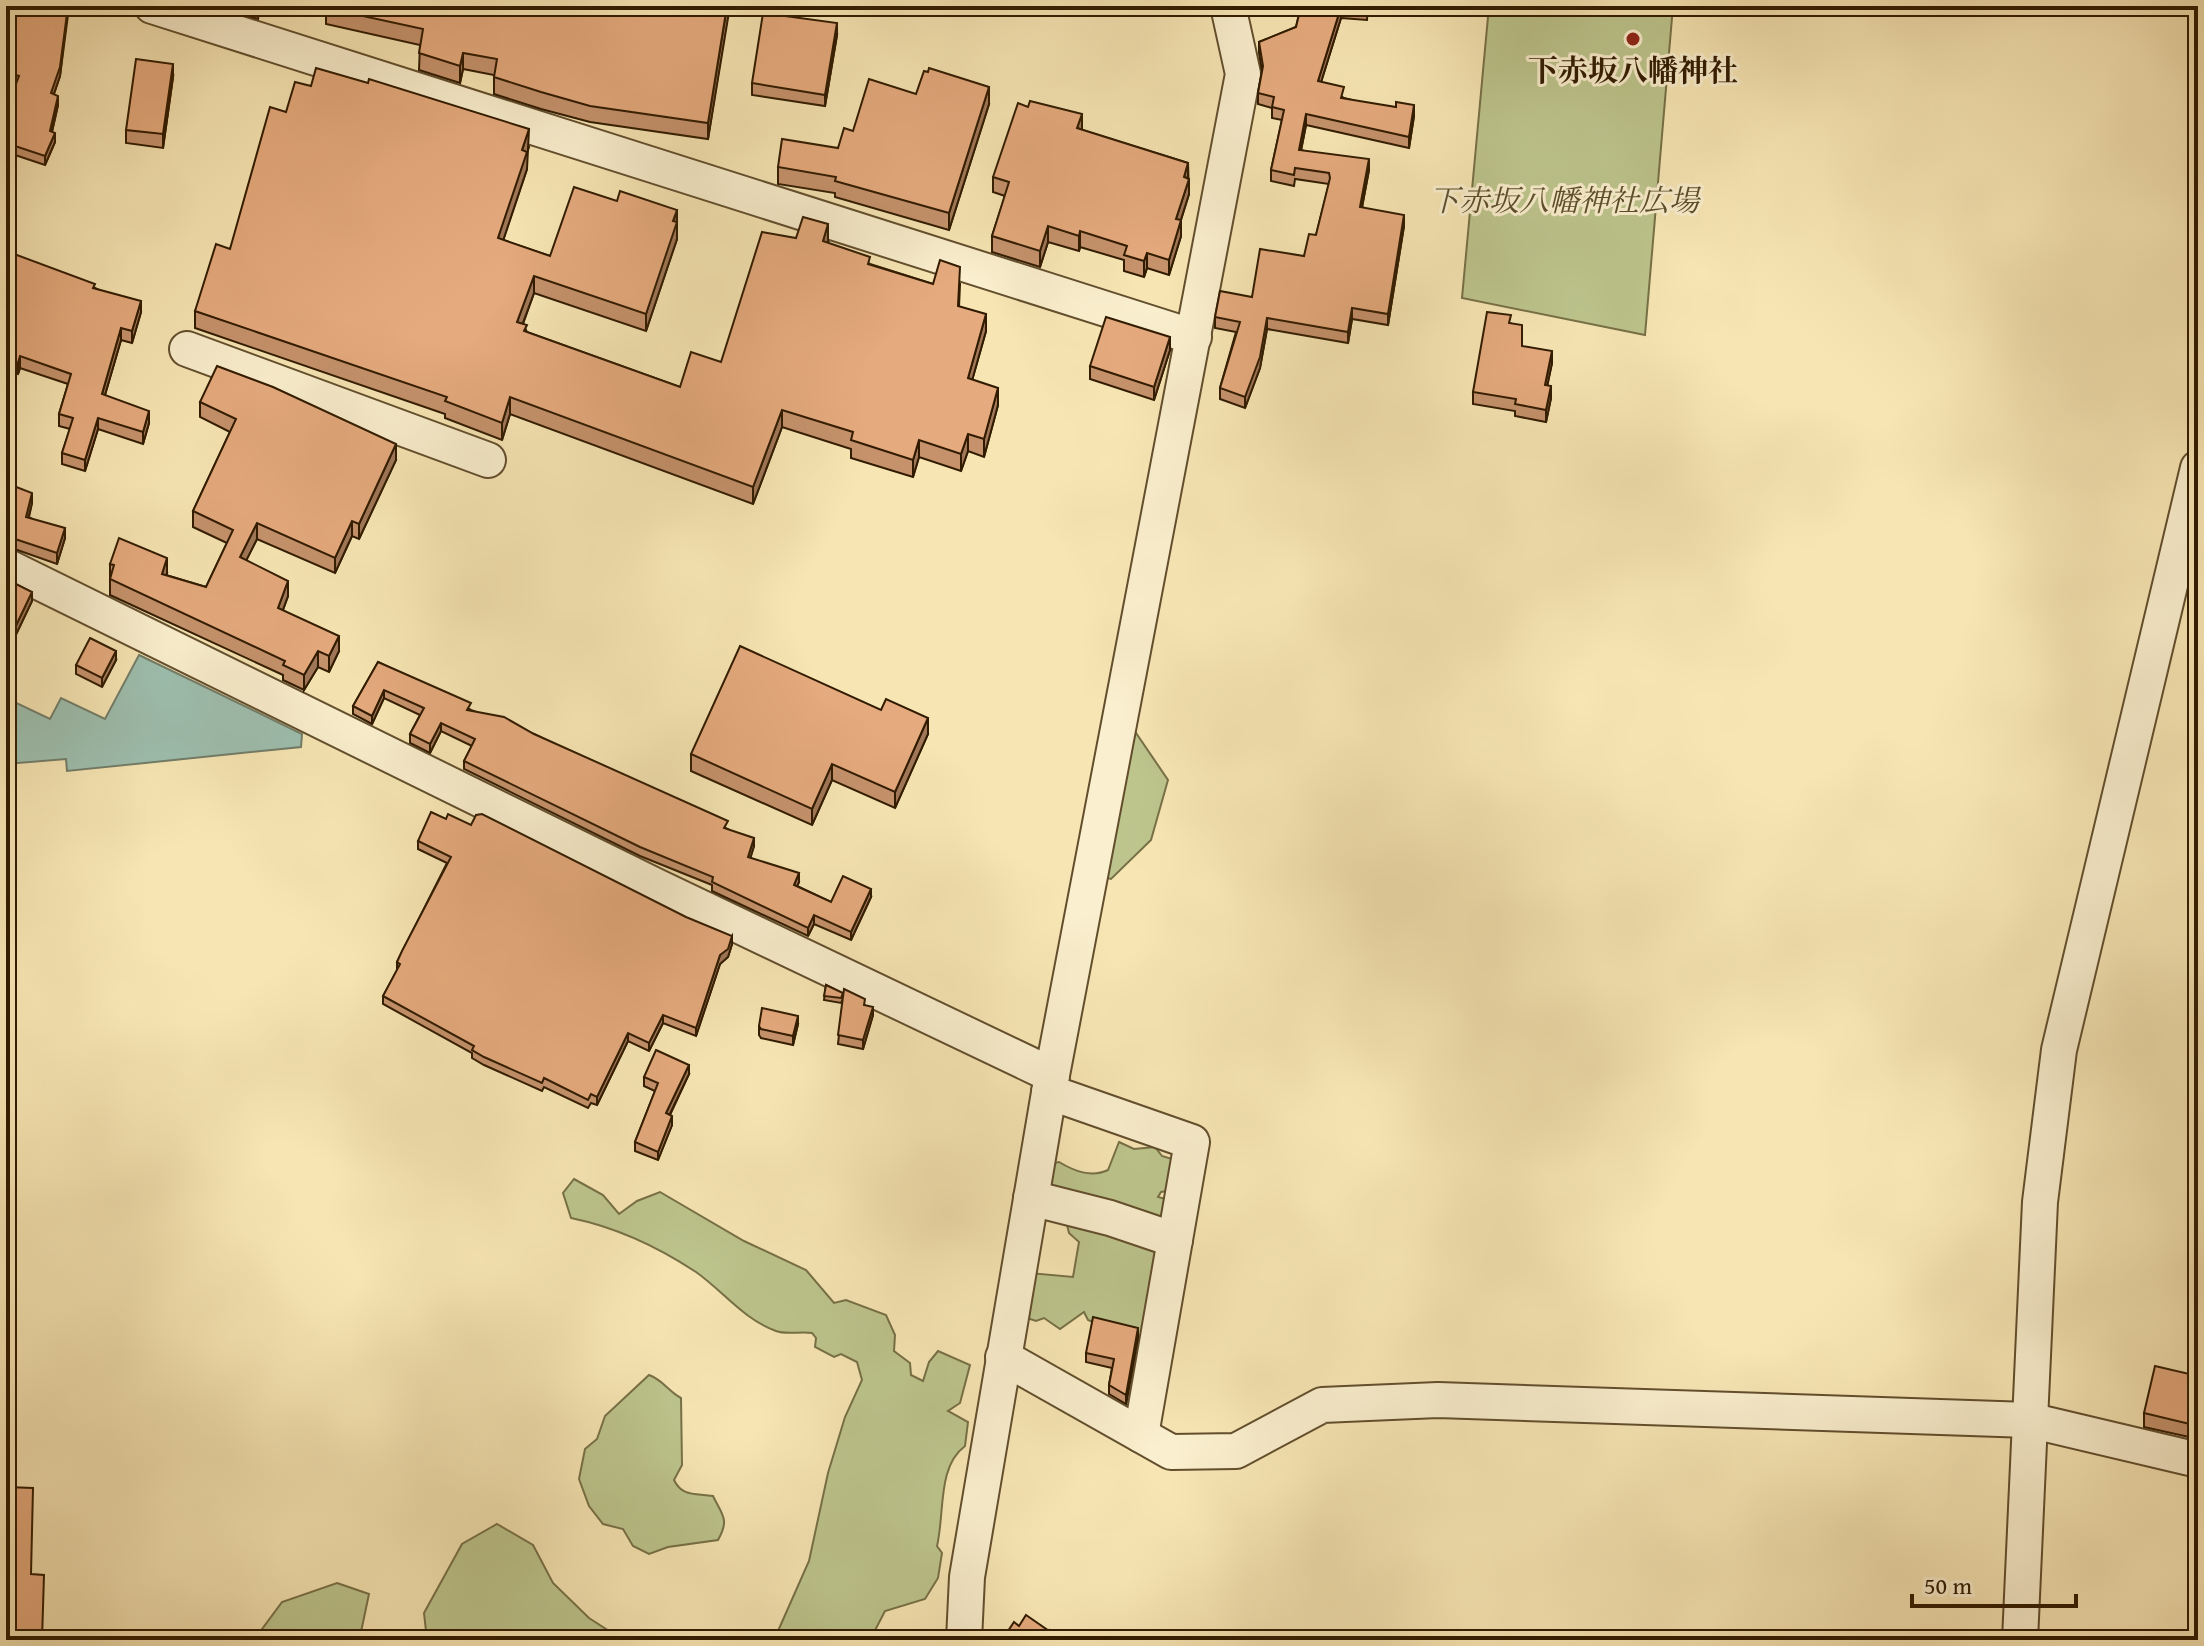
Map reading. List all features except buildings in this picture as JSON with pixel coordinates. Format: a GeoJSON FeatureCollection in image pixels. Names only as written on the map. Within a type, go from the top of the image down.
{"type":"FeatureCollection","features":[{"type":"Feature","properties":{"kind":"street"},"geometry":{"type":"LineString","coordinates":[[152,6],[225,16],[1194,337]]}},
{"type":"Feature","properties":{"kind":"street"},"geometry":{"type":"LineString","coordinates":[[964,1640],[967,1577],[1051,1084],[1243,74],[1228,6]]}},
{"type":"Feature","properties":{"kind":"street"},"geometry":{"type":"LineString","coordinates":[[187,349],[488,460]]}},
{"type":"Feature","properties":{"kind":"street"},"geometry":{"type":"LineString","coordinates":[[2020,1640],[2040,1202],[2059,1050],[2198,468]]}},
{"type":"Feature","properties":{"kind":"street"},"geometry":{"type":"LineString","coordinates":[[6,566],[1051,1084],[1192,1142],[1141,1435]]}},
{"type":"Feature","properties":{"kind":"street"},"geometry":{"type":"LineString","coordinates":[[1031,1198],[1110,1218],[1175,1240]]}},
{"type":"Feature","properties":{"kind":"street"},"geometry":{"type":"LineString","coordinates":[[1003,1357],[1171,1452],[1236,1451],[1322,1405],[1438,1400],[2029,1420],[2198,1460]]}},
{"type":"Feature","properties":{"kind":"green space","name":"下赤坂八幡神社広場"},"geometry":{"type":"Polygon","coordinates":[[[1489,6],[1673,6],[1645,335],[1462,298],[1489,6]]]}},
{"type":"Feature","properties":{"kind":"green space"},"geometry":{"type":"Polygon","coordinates":[[[1132,727],[1168,780],[1151,840],[1111,879],[1094,875],[1132,727]]]}},
{"type":"Feature","properties":{"kind":"green space"},"geometry":{"type":"Polygon","coordinates":[[[1119,1142],[1134,1149],[1155,1147],[1162,1156],[1172,1159],[1175,1190],[1161,1192],[1158,1197],[1176,1202],[1165,1222],[1045,1191],[1044,1165],[1059,1162],[1083,1172],[1102,1172],[1108,1170],[1119,1142]]]}},
{"type":"Feature","properties":{"kind":"green space"},"geometry":{"type":"Polygon","coordinates":[[[574,1179],[603,1195],[619,1214],[637,1201],[660,1192],[744,1241],[806,1270],[834,1303],[846,1300],[886,1315],[895,1335],[894,1351],[910,1363],[911,1375],[923,1381],[929,1362],[938,1351],[970,1365],[960,1403],[948,1411],[968,1422],[965,1446],[956,1455],[946,1478],[937,1546],[942,1553],[938,1578],[925,1599],[885,1611],[870,1640],[774,1640],[809,1561],[828,1473],[845,1417],[862,1380],[857,1362],[841,1354],[834,1357],[815,1347],[816,1338],[812,1333],[780,1332],[764,1326],[706,1279],[667,1254],[620,1232],[571,1218],[563,1193],[574,1179]]]}},
{"type":"Feature","properties":{"kind":"green space"},"geometry":{"type":"Polygon","coordinates":[[[1066,1221],[1152,1247],[1156,1254],[1145,1332],[1138,1342],[1119,1337],[1088,1320],[1084,1312],[1060,1329],[1044,1318],[1036,1321],[1027,1318],[1030,1273],[1073,1277],[1079,1242],[1069,1233],[1066,1221]]]}},
{"type":"Feature","properties":{"kind":"green space"},"geometry":{"type":"Polygon","coordinates":[[[649,1375],[681,1398],[682,1465],[674,1480],[685,1492],[713,1496],[722,1513],[724,1527],[718,1540],[668,1547],[649,1554],[633,1546],[623,1529],[603,1524],[589,1506],[579,1479],[585,1449],[597,1439],[605,1416],[649,1375]]]}},
{"type":"Feature","properties":{"kind":"green space"},"geometry":{"type":"Polygon","coordinates":[[[497,1524],[533,1545],[553,1583],[589,1618],[623,1640],[427,1640],[424,1613],[462,1544],[497,1524]]]}},
{"type":"Feature","properties":{"kind":"green space"},"geometry":{"type":"Polygon","coordinates":[[[337,1583],[369,1594],[361,1632],[354,1640],[254,1640],[282,1602],[337,1583]]]}},
{"type":"Feature","properties":{"kind":"shaded area"},"geometry":{"type":"Polygon","coordinates":[[[139,655],[302,734],[301,747],[67,771],[66,759],[6,764],[6,698],[50,719],[61,698],[105,719],[139,655]]]}},
{"type":"Feature","properties":{"kind":"place","name":"下赤坂八幡神社"},"geometry":{"type":"Point","coordinates":[1633,39]}}]}
